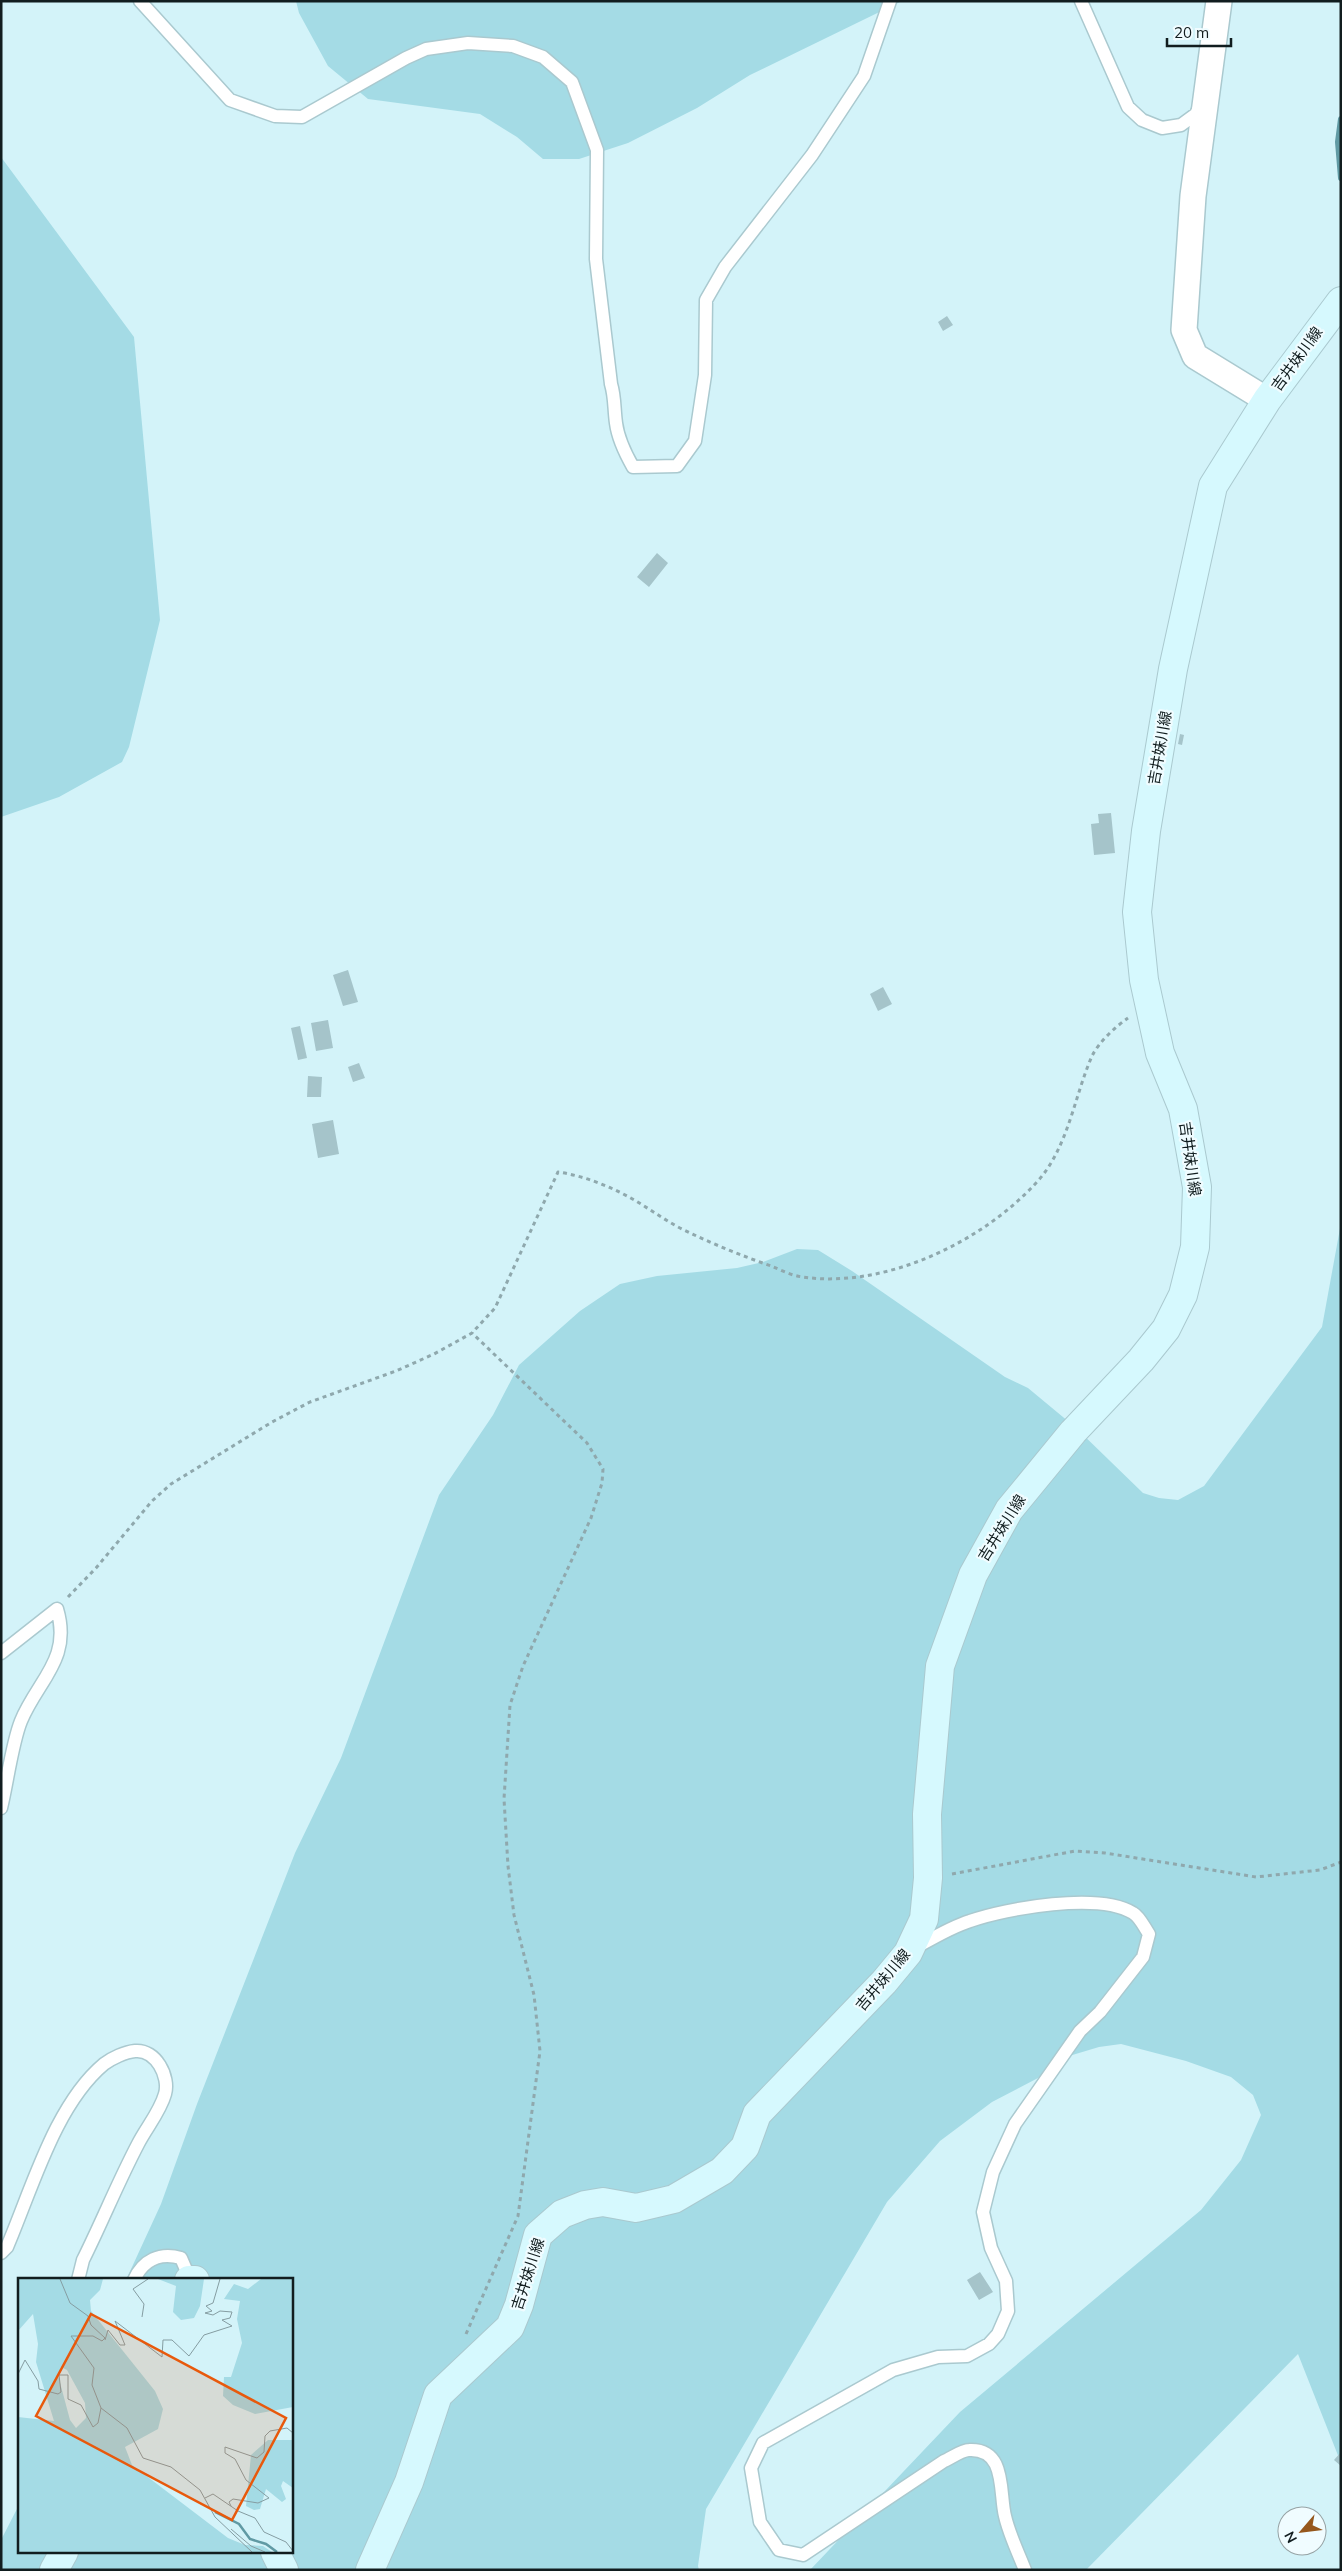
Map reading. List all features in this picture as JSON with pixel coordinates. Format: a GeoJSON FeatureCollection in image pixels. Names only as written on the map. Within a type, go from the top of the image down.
{"type":"FeatureCollection","features":[{"type":"Feature","properties":{"kind":"main road","name":"吉井妹川線"},"geometry":{"type":"LineString","coordinates":[[370,2570],[409,2482],[438,2396],[510,2328],[519,2305],[538,2235],[562,2214],[584,2205],[603,2202],[636,2208],[674,2199],[722,2171],[745,2147],[757,2114],[884,1982],[908,1953],[924,1919],[928,1878],[927,1814],[940,1666],[973,1575],[1010,1510],[1073,1432],[1141,1360],[1166,1329],[1183,1295],[1195,1246],[1197,1187],[1183,1108],[1160,1052],[1144,980],[1137,912],[1146,831],[1173,669],[1212,486],[1267,400],[1341,300]]}},
{"type":"Feature","properties":{"kind":"main road"},"geometry":{"type":"LineString","coordinates":[[54,2570],[63,2554]]}},
{"type":"Feature","properties":{"kind":"main road"},"geometry":{"type":"LineString","coordinates":[[276,2554],[284,2570]]}},
{"type":"Feature","properties":{"kind":"street"},"geometry":{"type":"LineString","coordinates":[[1219,1],[1192,196],[1184,330],[1195,356],[1267,400]]}},
{"type":"Feature","properties":{"kind":"lane"},"geometry":{"type":"LineString","coordinates":[[140,1],[230,100],[275,116],[302,118],[426,49],[468,43],[513,46],[543,57],[572,82],[597,150],[596,259],[611,384],[615,396],[616,424],[622,448],[632,467],[665,468],[677,466],[695,441],[705,374],[706,300],[725,267],[812,155],[864,76],[890,1]]}},
{"type":"Feature","properties":{"kind":"lane"},"geometry":{"type":"LineString","coordinates":[[1080,1],[1128,106],[1142,120],[1162,128],[1181,126],[1196,114],[1208,89]]}},
{"type":"Feature","properties":{"kind":"lane"},"geometry":{"type":"LineString","coordinates":[[1,1653],[57,1609],[62,1625],[62,1639],[55,1663],[20,1722],[1,1808]]}},
{"type":"Feature","properties":{"kind":"lane"},"geometry":{"type":"LineString","coordinates":[[908,1953],[936,1936],[970,1921],[1004,1912],[1086,1902],[1120,1906],[1135,1914],[1149,1934],[1143,1957],[1100,2012],[1080,2031],[1015,2124],[993,2172],[983,2212],[991,2248],[1006,2281],[1008,2311],[998,2334],[990,2344],[967,2356],[938,2357],[893,2370],[763,2443],[751,2468],[760,2522],[779,2550],[803,2556],[944,2461],[968,2450],[985,2453],[995,2462],[1000,2473],[1004,2516],[1025,2570]]}},
{"type":"Feature","properties":{"kind":"lane"},"geometry":{"type":"LineString","coordinates":[[1,2253],[14,2229],[54,2136],[78,2093],[104,2064],[121,2054],[137,2050],[150,2055],[161,2066],[167,2081],[165,2095],[138,2145],[83,2260],[78,2278]]}},
{"type":"Feature","properties":{"kind":"lane"},"geometry":{"type":"LineString","coordinates":[[135,2278],[147,2261],[168,2255],[180,2258],[190,2278]]}},
{"type":"Feature","properties":{"kind":"path"},"geometry":{"type":"LineString","coordinates":[[57,1609],[96,1568],[152,1501],[171,1484],[272,1422],[310,1402],[396,1371],[434,1354],[472,1333],[495,1308],[558,1172],[581,1176],[634,1200],[675,1226],[718,1247],[802,1277],[849,1278],[892,1269],[940,1253],[977,1233],[1014,1207],[1038,1181],[1060,1144],[1093,1054],[1116,1026],[1129,1016]]}},
{"type":"Feature","properties":{"kind":"path"},"geometry":{"type":"LineString","coordinates":[[462,2342],[518,2216],[540,2051],[534,1995],[514,1915],[508,1866],[504,1799],[510,1705],[523,1666],[591,1518],[602,1483],[603,1469],[587,1443],[472,1333]]}},
{"type":"Feature","properties":{"kind":"path"},"geometry":{"type":"LineString","coordinates":[[928,1878],[1075,1851],[1105,1853],[1256,1877],[1320,1870],[1341,1862]]}},
{"type":"Feature","properties":{"kind":"shaded area"},"geometry":{"type":"Polygon","coordinates":[[[296,1],[902,1],[750,75],[697,108],[628,143],[579,159],[543,159],[517,137],[480,114],[368,99],[328,66],[299,13],[296,1]]]}},
{"type":"Feature","properties":{"kind":"shaded area"},"geometry":{"type":"Polygon","coordinates":[[[1,157],[134,337],[160,620],[129,747],[122,762],[59,797],[1,817],[1,157]]]}},
{"type":"Feature","properties":{"kind":"shaded area"},"geometry":{"type":"Polygon","coordinates":[[[1341,1223],[1341,2463],[1298,2354],[1086,2570],[810,2570],[960,2412],[1201,2210],[1241,2160],[1261,2115],[1253,2095],[1231,2077],[1186,2061],[1121,2044],[1099,2047],[1069,2056],[1038,2078],[992,2102],[940,2141],[887,2202],[706,2509],[699,2570],[1,2570],[1,2540],[18,2507],[18,2554],[292,2554],[292,2278],[127,2278],[161,2204],[197,2104],[295,1853],[341,1758],[439,1495],[493,1415],[519,1365],[580,1311],[620,1284],[657,1276],[737,1268],[763,1262],[797,1249],[818,1250],[852,1271],[1005,1377],[1028,1388],[1075,1427],[1143,1493],[1159,1498],[1178,1500],[1204,1486],[1322,1327],[1341,1223]]]}},
{"type":"Feature","properties":{"kind":"building"},"geometry":{"type":"Polygon","coordinates":[[[947,316],[953,325],[943,331],[938,322],[947,316]]]}},
{"type":"Feature","properties":{"kind":"building"},"geometry":{"type":"Polygon","coordinates":[[[657,553],[668,563],[649,587],[637,577],[657,553]]]}},
{"type":"Feature","properties":{"kind":"building"},"geometry":{"type":"Polygon","coordinates":[[[1180,734],[1184,735],[1182,745],[1178,744],[1180,734]]]}},
{"type":"Feature","properties":{"kind":"building"},"geometry":{"type":"Polygon","coordinates":[[[1111,813],[1115,853],[1094,855],[1091,824],[1099,823],[1098,814],[1111,813]]]}},
{"type":"Feature","properties":{"kind":"building"},"geometry":{"type":"Polygon","coordinates":[[[348,970],[358,1002],[343,1006],[333,975],[348,970]]]}},
{"type":"Feature","properties":{"kind":"building"},"geometry":{"type":"Polygon","coordinates":[[[883,987],[892,1004],[878,1011],[870,994],[883,987]]]}},
{"type":"Feature","properties":{"kind":"building"},"geometry":{"type":"Polygon","coordinates":[[[328,1020],[333,1048],[316,1051],[311,1023],[328,1020]]]}},
{"type":"Feature","properties":{"kind":"building"},"geometry":{"type":"Polygon","coordinates":[[[300,1026],[307,1058],[298,1060],[291,1028],[300,1026]]]}},
{"type":"Feature","properties":{"kind":"building"},"geometry":{"type":"Polygon","coordinates":[[[359,1063],[365,1078],[353,1082],[348,1067],[359,1063]]]}},
{"type":"Feature","properties":{"kind":"building"},"geometry":{"type":"Polygon","coordinates":[[[308,1076],[322,1077],[321,1097],[307,1097],[308,1076]]]}},
{"type":"Feature","properties":{"kind":"building"},"geometry":{"type":"Polygon","coordinates":[[[333,1120],[339,1154],[318,1158],[312,1124],[333,1120]]]}},
{"type":"Feature","properties":{"kind":"building"},"geometry":{"type":"Polygon","coordinates":[[[980,2272],[993,2292],[979,2300],[967,2280],[980,2272]]]}},
{"type":"Feature","properties":{"kind":"building"},"geometry":{"type":"Polygon","coordinates":[[[1341,2452],[1341,2466],[1334,2460],[1341,2452]]]}},
{"type":"Feature","properties":{"kind":"waterway"},"geometry":{"type":"LineString","coordinates":[[1341,119],[1338,142],[1341,178]]}}]}
